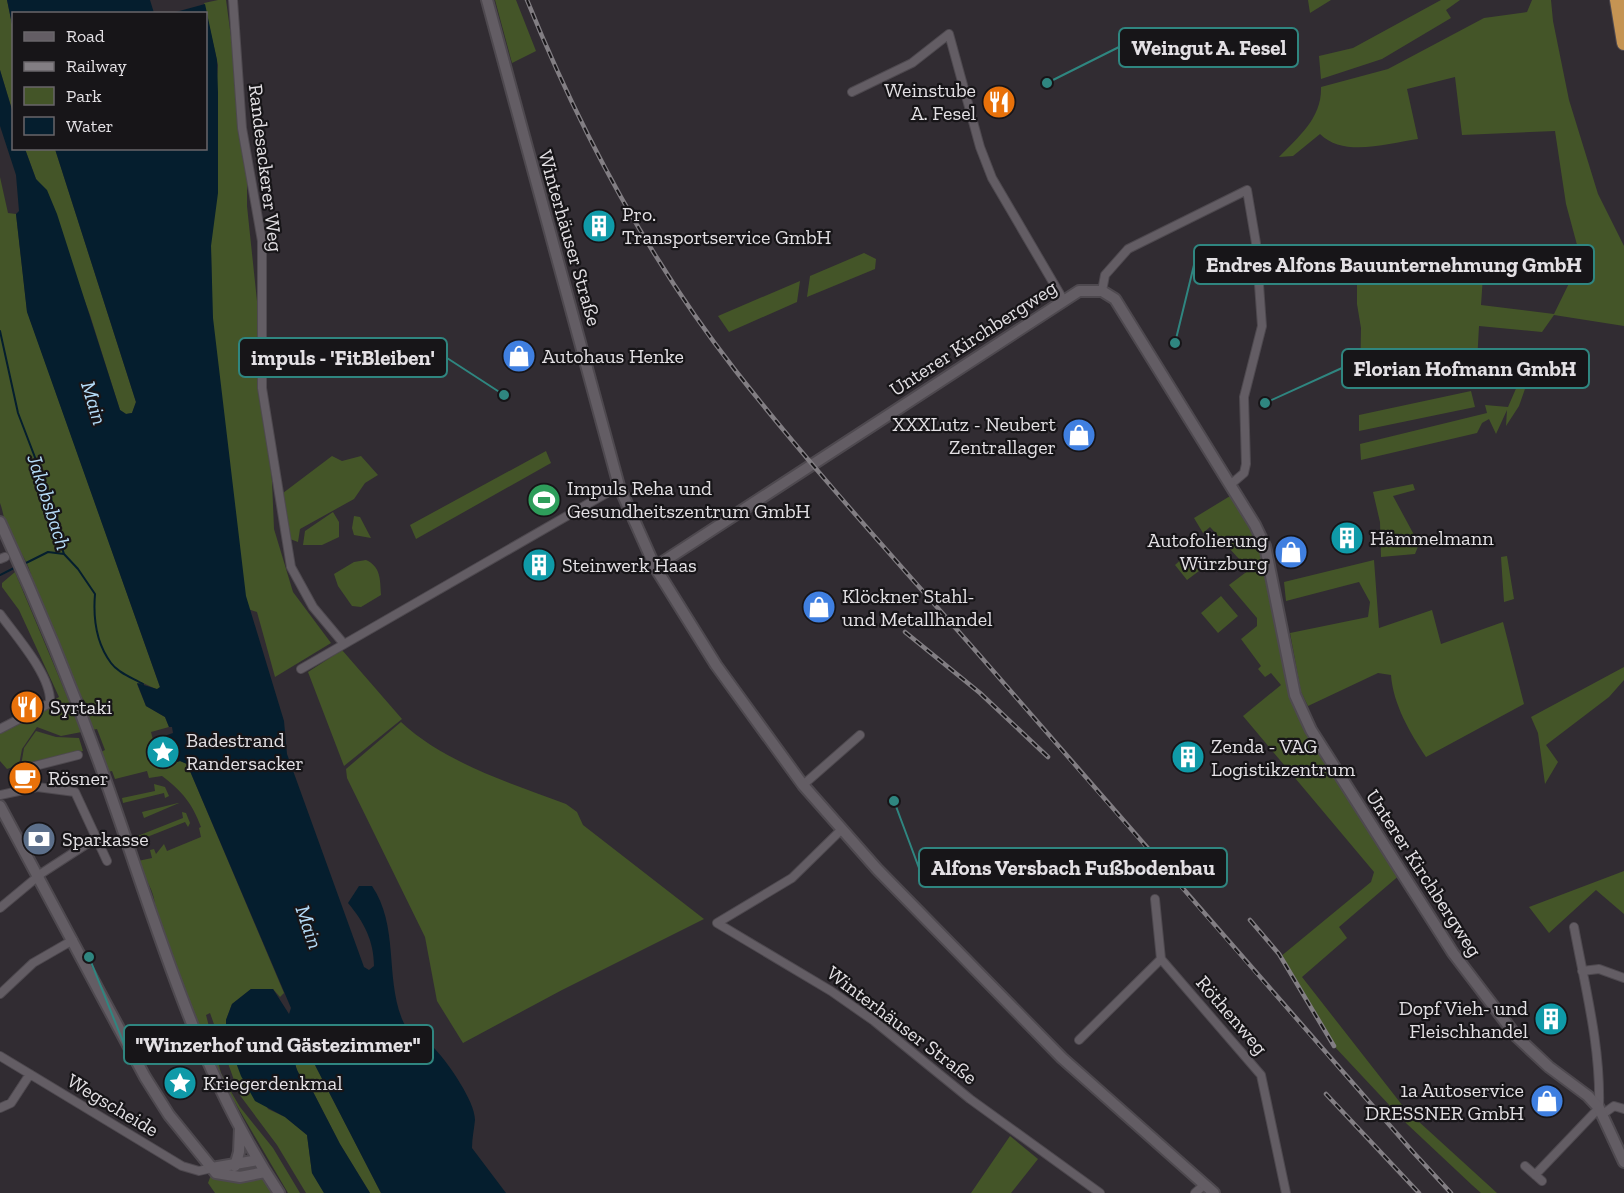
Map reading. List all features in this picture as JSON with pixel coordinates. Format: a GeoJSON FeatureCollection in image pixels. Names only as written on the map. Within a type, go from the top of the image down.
{"type":"FeatureCollection","features":[{"type":"Feature","properties":{"kind":"highway"},"geometry":{"type":"LineString","coordinates":[[1617,0],[1624,44]]}},
{"type":"Feature","properties":{"kind":"main road","name":"Winterhäuser Straße"},"geometry":{"type":"LineString","coordinates":[[487,0],[619,486],[655,567],[716,665],[803,785],[842,829],[1062,1058],[1214,1193]]}},
{"type":"Feature","properties":{"kind":"main road","name":"Unterer Kirchbergweg"},"geometry":{"type":"LineString","coordinates":[[655,567],[1079,291],[1102,291],[1114,299],[1256,525],[1265,546],[1295,695],[1311,730],[1434,924],[1497,1012],[1520,1040],[1549,1067],[1588,1096],[1601,1111]]}},
{"type":"Feature","properties":{"kind":"main road"},"geometry":{"type":"LineString","coordinates":[[0,522],[6,555],[22,571],[81,710],[201,1046],[240,1127],[279,1193]]}},
{"type":"Feature","properties":{"kind":"main road"},"geometry":{"type":"LineString","coordinates":[[0,806],[156,1097],[216,1173],[231,1177],[265,1172]]}},
{"type":"Feature","properties":{"kind":"main road"},"geometry":{"type":"LineString","coordinates":[[1601,1111],[1624,1162]]}},
{"type":"Feature","properties":{"kind":"main road"},"geometry":{"type":"LineString","coordinates":[[235,1166],[240,1152],[240,1127]]}},
{"type":"Feature","properties":{"kind":"main road"},"geometry":{"type":"LineString","coordinates":[[212,1168],[235,1166],[258,1160]]}},
{"type":"Feature","properties":{"kind":"street","name":"Randesackerer Weg"},"geometry":{"type":"LineString","coordinates":[[233,0],[242,128],[262,241],[262,388],[291,567],[313,606],[344,644]]}},
{"type":"Feature","properties":{"kind":"street"},"geometry":{"type":"LineString","coordinates":[[852,92],[912,63],[948,34],[980,147],[992,178],[1064,301]]}},
{"type":"Feature","properties":{"kind":"street"},"geometry":{"type":"LineString","coordinates":[[1102,291],[1105,275],[1128,249],[1247,190],[1256,243],[1262,326],[1244,397],[1246,465],[1244,473],[1230,485]]}},
{"type":"Feature","properties":{"kind":"street"},"geometry":{"type":"LineString","coordinates":[[301,669],[619,486]]}},
{"type":"Feature","properties":{"kind":"street"},"geometry":{"type":"LineString","coordinates":[[0,614],[39,670],[50,693],[50,703],[43,709],[0,729]]}},
{"type":"Feature","properties":{"kind":"street"},"geometry":{"type":"LineString","coordinates":[[803,785],[860,735]]}},
{"type":"Feature","properties":{"kind":"street"},"geometry":{"type":"LineString","coordinates":[[19,770],[78,755]]}},
{"type":"Feature","properties":{"kind":"street"},"geometry":{"type":"LineString","coordinates":[[0,795],[37,787],[75,792],[107,861]]}},
{"type":"Feature","properties":{"kind":"street","name":"Winterhäuser Straße"},"geometry":{"type":"LineString","coordinates":[[842,829],[792,878],[717,923],[849,1003],[970,1099],[1100,1193]]}},
{"type":"Feature","properties":{"kind":"street"},"geometry":{"type":"LineString","coordinates":[[0,908],[38,876],[96,838]]}},
{"type":"Feature","properties":{"kind":"street"},"geometry":{"type":"LineString","coordinates":[[1079,1040],[1161,959],[1155,899]]}},
{"type":"Feature","properties":{"kind":"street"},"geometry":{"type":"LineString","coordinates":[[1574,927],[1593,1026],[1601,1111]]}},
{"type":"Feature","properties":{"kind":"street"},"geometry":{"type":"LineString","coordinates":[[0,994],[33,963],[73,940]]}},
{"type":"Feature","properties":{"kind":"street","name":"Röthenweg"},"geometry":{"type":"LineString","coordinates":[[1161,959],[1261,1075],[1286,1193]]}},
{"type":"Feature","properties":{"kind":"street"},"geometry":{"type":"LineString","coordinates":[[1582,970],[1599,969],[1624,978]]}},
{"type":"Feature","properties":{"kind":"street","name":"Wegscheide"},"geometry":{"type":"LineString","coordinates":[[0,1056],[182,1166],[199,1171],[212,1168]]}},
{"type":"Feature","properties":{"kind":"street"},"geometry":{"type":"LineString","coordinates":[[0,1108],[11,1103],[30,1074]]}},
{"type":"Feature","properties":{"kind":"street"},"geometry":{"type":"LineString","coordinates":[[1535,1175],[1601,1111],[1614,1106],[1624,1109]]}},
{"type":"Feature","properties":{"kind":"street"},"geometry":{"type":"LineString","coordinates":[[1525,1166],[1542,1181]]}},
{"type":"Feature","properties":{"kind":"street"},"geometry":{"type":"LineString","coordinates":[[1195,1193],[1204,1185]]}},
{"type":"Feature","properties":{"kind":"green space"},"geometry":{"type":"Polygon","coordinates":[[[0,0],[7,0],[12,24],[12,110],[0,70],[0,0]]]}},
{"type":"Feature","properties":{"kind":"green space"},"geometry":{"type":"Polygon","coordinates":[[[226,0],[247,155],[247,206],[257,301],[257,347],[272,481],[274,529],[293,592],[331,643],[275,677],[257,612],[239,606],[212,318],[211,246],[204,182],[213,128],[218,65],[204,3],[226,0]]]}},
{"type":"Feature","properties":{"kind":"green space"},"geometry":{"type":"Polygon","coordinates":[[[495,0],[516,0],[536,51],[512,63],[495,0]]]}},
{"type":"Feature","properties":{"kind":"green space"},"geometry":{"type":"Polygon","coordinates":[[[1308,0],[1331,0],[1310,13],[1308,0]]]}},
{"type":"Feature","properties":{"kind":"green space"},"geometry":{"type":"Polygon","coordinates":[[[1441,0],[1460,0],[1446,10],[1451,18],[1382,59],[1321,79],[1319,56],[1353,48],[1441,0]]]}},
{"type":"Feature","properties":{"kind":"green space"},"geometry":{"type":"Polygon","coordinates":[[[1532,0],[1551,0],[1569,100],[1598,194],[1624,246],[1624,326],[1554,315],[1542,332],[1479,326],[1477,363],[1360,387],[1361,328],[1357,304],[1357,278],[1483,276],[1481,305],[1554,314],[1580,256],[1566,204],[1555,131],[1462,135],[1455,77],[1407,89],[1418,139],[1380,146],[1354,147],[1330,141],[1320,134],[1293,156],[1279,157],[1308,126],[1318,108],[1321,87],[1388,69],[1484,18],[1527,12],[1532,0]]]}},
{"type":"Feature","properties":{"kind":"green space"},"geometry":{"type":"Polygon","coordinates":[[[25,150],[55,150],[136,402],[132,413],[126,414],[120,410],[90,315],[43,189],[36,179],[25,150]]]}},
{"type":"Feature","properties":{"kind":"green space"},"geometry":{"type":"Polygon","coordinates":[[[0,177],[8,213],[16,214],[27,311],[160,687],[158,690],[141,682],[137,684],[146,706],[165,717],[169,727],[151,732],[155,748],[168,765],[180,761],[187,764],[284,993],[280,997],[273,989],[251,989],[232,1004],[226,1020],[268,1109],[285,1117],[307,1135],[312,1173],[324,1193],[306,1193],[277,1145],[239,1094],[210,1013],[206,1015],[221,1073],[240,1107],[273,1148],[300,1193],[288,1193],[220,1077],[204,1044],[155,913],[152,892],[138,861],[152,858],[150,850],[154,849],[156,854],[164,844],[167,851],[201,837],[199,828],[201,827],[186,798],[162,776],[149,778],[147,771],[115,779],[112,771],[108,772],[101,752],[105,750],[97,729],[61,736],[37,727],[22,749],[19,765],[7,769],[0,761],[0,732],[59,697],[19,610],[2,587],[2,583],[15,572],[74,713],[89,708],[79,693],[33,586],[30,570],[6,526],[0,503],[0,177]]]}},
{"type":"Feature","properties":{"kind":"green space"},"geometry":{"type":"Polygon","coordinates":[[[864,253],[876,259],[875,269],[807,297],[810,276],[864,253]]]}},
{"type":"Feature","properties":{"kind":"green space"},"geometry":{"type":"Polygon","coordinates":[[[800,281],[797,302],[729,332],[718,316],[800,281]]]}},
{"type":"Feature","properties":{"kind":"green space"},"geometry":{"type":"Polygon","coordinates":[[[1518,384],[1526,386],[1519,406],[1506,426],[1507,410],[1496,434],[1489,419],[1482,423],[1477,433],[1361,460],[1360,444],[1487,413],[1485,405],[1508,407],[1518,384]]]}},
{"type":"Feature","properties":{"kind":"green space"},"geometry":{"type":"Polygon","coordinates":[[[1471,391],[1475,407],[1359,431],[1359,415],[1471,391]]]}},
{"type":"Feature","properties":{"kind":"green space"},"geometry":{"type":"Polygon","coordinates":[[[546,451],[551,463],[416,539],[410,525],[546,451]]]}},
{"type":"Feature","properties":{"kind":"green space"},"geometry":{"type":"Polygon","coordinates":[[[332,456],[342,461],[361,456],[378,475],[365,483],[354,499],[300,529],[298,542],[290,539],[283,493],[332,456]]]}},
{"type":"Feature","properties":{"kind":"green space"},"geometry":{"type":"Polygon","coordinates":[[[1413,484],[1415,490],[1393,496],[1419,544],[1415,554],[1381,557],[1380,522],[1373,492],[1413,484]]]}},
{"type":"Feature","properties":{"kind":"green space"},"geometry":{"type":"Polygon","coordinates":[[[1235,493],[1255,525],[1295,695],[1401,874],[1339,927],[1347,938],[1302,977],[1406,1110],[1497,1193],[1481,1193],[1472,1185],[1407,1124],[1334,1046],[1280,957],[1371,882],[1374,872],[1243,716],[1281,685],[1271,673],[1265,677],[1258,669],[1261,666],[1241,639],[1257,626],[1257,618],[1229,585],[1249,570],[1210,527],[1203,533],[1194,518],[1235,493]]]}},
{"type":"Feature","properties":{"kind":"green space"},"geometry":{"type":"Polygon","coordinates":[[[333,512],[339,522],[339,537],[322,545],[303,545],[305,531],[333,512]]]}},
{"type":"Feature","properties":{"kind":"green space"},"geometry":{"type":"Polygon","coordinates":[[[354,516],[360,517],[371,538],[354,535],[352,528],[354,516]]]}},
{"type":"Feature","properties":{"kind":"green space"},"geometry":{"type":"Polygon","coordinates":[[[1186,555],[1199,571],[1187,580],[1175,565],[1186,555]]]}},
{"type":"Feature","properties":{"kind":"green space"},"geometry":{"type":"Polygon","coordinates":[[[1507,556],[1514,599],[1504,602],[1501,557],[1507,556]]]}},
{"type":"Feature","properties":{"kind":"green space"},"geometry":{"type":"Polygon","coordinates":[[[366,560],[377,570],[381,595],[361,607],[352,606],[338,586],[334,574],[354,562],[366,560]]]}},
{"type":"Feature","properties":{"kind":"green space"},"geometry":{"type":"Polygon","coordinates":[[[1374,560],[1379,628],[1432,610],[1441,644],[1503,622],[1524,704],[1426,757],[1408,728],[1399,707],[1391,675],[1378,673],[1308,706],[1301,692],[1290,633],[1368,617],[1370,602],[1359,582],[1286,601],[1284,582],[1374,560]]]}},
{"type":"Feature","properties":{"kind":"green space"},"geometry":{"type":"Polygon","coordinates":[[[1221,596],[1238,616],[1218,633],[1201,613],[1221,596]]]}},
{"type":"Feature","properties":{"kind":"green space"},"geometry":{"type":"Polygon","coordinates":[[[342,650],[402,719],[344,766],[308,672],[342,650]]]}},
{"type":"Feature","properties":{"kind":"green space"},"geometry":{"type":"Polygon","coordinates":[[[1624,667],[1624,680],[1609,697],[1546,745],[1558,762],[1545,784],[1538,733],[1531,717],[1624,667]]]}},
{"type":"Feature","properties":{"kind":"green space"},"geometry":{"type":"Polygon","coordinates":[[[401,722],[437,749],[458,760],[501,780],[566,804],[577,812],[583,825],[704,919],[562,990],[463,1043],[437,1001],[425,937],[347,778],[346,769],[401,722]]]}},
{"type":"Feature","properties":{"kind":"green space"},"geometry":{"type":"Polygon","coordinates":[[[36,731],[56,737],[79,738],[83,751],[21,766],[24,748],[36,731]]]}},
{"type":"Feature","properties":{"kind":"green space"},"geometry":{"type":"Polygon","coordinates":[[[154,784],[165,787],[169,796],[165,798],[164,793],[123,803],[122,798],[155,791],[154,784]]]}},
{"type":"Feature","properties":{"kind":"green space"},"geometry":{"type":"Polygon","coordinates":[[[179,803],[144,818],[142,812],[179,803]]]}},
{"type":"Feature","properties":{"kind":"green space"},"geometry":{"type":"Polygon","coordinates":[[[182,812],[186,813],[190,823],[188,827],[185,822],[147,837],[148,842],[137,844],[135,837],[183,818],[182,812]]]}},
{"type":"Feature","properties":{"kind":"green space"},"geometry":{"type":"Polygon","coordinates":[[[1624,871],[1624,914],[1596,890],[1549,933],[1529,907],[1624,871]]]}},
{"type":"Feature","properties":{"kind":"green space"},"geometry":{"type":"Polygon","coordinates":[[[298,1024],[316,1067],[381,1193],[370,1193],[340,1144],[309,1084],[296,1068],[294,1029],[298,1024]]]}},
{"type":"Feature","properties":{"kind":"green space"},"geometry":{"type":"Polygon","coordinates":[[[1010,1136],[1038,1159],[1011,1193],[971,1193],[1010,1136]]]}},
{"type":"Feature","properties":{"kind":"green space"},"geometry":{"type":"Polygon","coordinates":[[[211,1175],[263,1177],[273,1193],[215,1193],[208,1183],[211,1175]]]}},
{"type":"Feature","properties":{"kind":"water"},"geometry":{"type":"Polygon","coordinates":[[[7,0],[150,0],[154,12],[12,12],[12,24],[7,0]]]}},
{"type":"Feature","properties":{"kind":"water"},"geometry":{"type":"Polygon","coordinates":[[[205,4],[207,12],[176,12],[205,4]]]}},
{"type":"Feature","properties":{"kind":"water","name":"Main"},"geometry":{"type":"Polygon","coordinates":[[[207,13],[217,60],[218,93],[218,193],[211,246],[213,318],[246,596],[284,721],[287,754],[364,967],[369,970],[374,966],[370,940],[359,917],[348,903],[359,886],[372,886],[386,918],[394,986],[405,1026],[435,1049],[460,1083],[474,1112],[472,1148],[506,1193],[381,1193],[297,1025],[294,1029],[296,1068],[309,1084],[340,1144],[370,1193],[324,1193],[312,1173],[307,1135],[285,1117],[255,1101],[241,1076],[226,1036],[226,1020],[232,1004],[251,989],[273,989],[289,1014],[291,1008],[187,764],[180,761],[168,765],[164,736],[173,733],[172,727],[169,727],[165,717],[146,706],[137,683],[157,689],[160,687],[27,312],[16,214],[19,211],[16,175],[0,126],[0,70],[12,110],[12,150],[25,150],[36,179],[47,190],[57,214],[120,410],[126,414],[132,413],[136,402],[55,150],[207,150],[207,13]]]}},
{"type":"Feature","properties":{"kind":"waterway","name":"Jakobsbach"},"geometry":{"type":"LineString","coordinates":[[0,331],[18,413],[57,515],[59,539],[64,554],[78,569],[95,594],[97,630],[106,655],[118,670],[143,684]]}},
{"type":"Feature","properties":{"kind":"waterway"},"geometry":{"type":"LineString","coordinates":[[24,564],[48,552],[64,554]]}},
{"type":"Feature","properties":{"kind":"waterway"},"geometry":{"type":"LineString","coordinates":[[0,575],[16,567]]}},
{"type":"Feature","properties":{"kind":"railway"},"geometry":{"type":"LineString","coordinates":[[527,0],[570,97],[618,192],[673,283],[735,370],[860,519],[1451,1193]]}},
{"type":"Feature","properties":{"kind":"railway"},"geometry":{"type":"LineString","coordinates":[[905,632],[980,693],[1048,757]]}},
{"type":"Feature","properties":{"kind":"railway"},"geometry":{"type":"LineString","coordinates":[[1250,920],[1279,954],[1334,1046]]}},
{"type":"Feature","properties":{"kind":"railway"},"geometry":{"type":"LineString","coordinates":[[1326,1094],[1419,1193]]}},
{"type":"Feature","properties":{"kind":"place","name":"Weingut A. Fesel"},"geometry":{"type":"Point","coordinates":[1047,83]}},
{"type":"Feature","properties":{"kind":"place","name":"Weinstube A. Fesel"},"geometry":{"type":"Point","coordinates":[999,102]}},
{"type":"Feature","properties":{"kind":"place","name":"Pro. Transportservice GmbH"},"geometry":{"type":"Point","coordinates":[599,226]}},
{"type":"Feature","properties":{"kind":"place","name":"Endres Alfons Bauunternehmung GmbH"},"geometry":{"type":"Point","coordinates":[1175,343]}},
{"type":"Feature","properties":{"kind":"place","name":"Autohaus Henke"},"geometry":{"type":"Point","coordinates":[519,356]}},
{"type":"Feature","properties":{"kind":"place","name":"impuls - 'FitBleiben'"},"geometry":{"type":"Point","coordinates":[504,395]}},
{"type":"Feature","properties":{"kind":"place","name":"Florian Hofmann GmbH"},"geometry":{"type":"Point","coordinates":[1265,403]}},
{"type":"Feature","properties":{"kind":"place","name":"XXXLutz - Neubert Zentrallager"},"geometry":{"type":"Point","coordinates":[1079,435]}},
{"type":"Feature","properties":{"kind":"place","name":"Impuls Reha und Gesundheitszentrum GmbH"},"geometry":{"type":"Point","coordinates":[544,500]}},
{"type":"Feature","properties":{"kind":"place","name":"Hämmelmann"},"geometry":{"type":"Point","coordinates":[1347,538]}},
{"type":"Feature","properties":{"kind":"place","name":"Autofolierung Würzburg"},"geometry":{"type":"Point","coordinates":[1291,552]}},
{"type":"Feature","properties":{"kind":"place","name":"Steinwerk Haas"},"geometry":{"type":"Point","coordinates":[539,565]}},
{"type":"Feature","properties":{"kind":"place","name":"Klöckner Stahl- und Metallhandel"},"geometry":{"type":"Point","coordinates":[819,607]}},
{"type":"Feature","properties":{"kind":"place","name":"Syrtaki"},"geometry":{"type":"Point","coordinates":[27,707]}},
{"type":"Feature","properties":{"kind":"place","name":"Badestrand Randersacker"},"geometry":{"type":"Point","coordinates":[163,752]}},
{"type":"Feature","properties":{"kind":"place","name":"Zenda - VAG Logistikzentrum"},"geometry":{"type":"Point","coordinates":[1188,757]}},
{"type":"Feature","properties":{"kind":"place","name":"Rösner"},"geometry":{"type":"Point","coordinates":[25,778]}},
{"type":"Feature","properties":{"kind":"place","name":"Alfons Versbach Fußbodenbau"},"geometry":{"type":"Point","coordinates":[894,801]}},
{"type":"Feature","properties":{"kind":"place","name":"Sparkasse"},"geometry":{"type":"Point","coordinates":[39,839]}},
{"type":"Feature","properties":{"kind":"place","name":"\"Winzerhof und Gästezimmer\""},"geometry":{"type":"Point","coordinates":[89,957]}},
{"type":"Feature","properties":{"kind":"place","name":"Dopf Vieh- und Fleischhandel"},"geometry":{"type":"Point","coordinates":[1551,1019]}},
{"type":"Feature","properties":{"kind":"place","name":"Kriegerdenkmal"},"geometry":{"type":"Point","coordinates":[180,1083]}},
{"type":"Feature","properties":{"kind":"place","name":"1a Autoservice DRESSNER GmbH"},"geometry":{"type":"Point","coordinates":[1547,1101]}}]}
